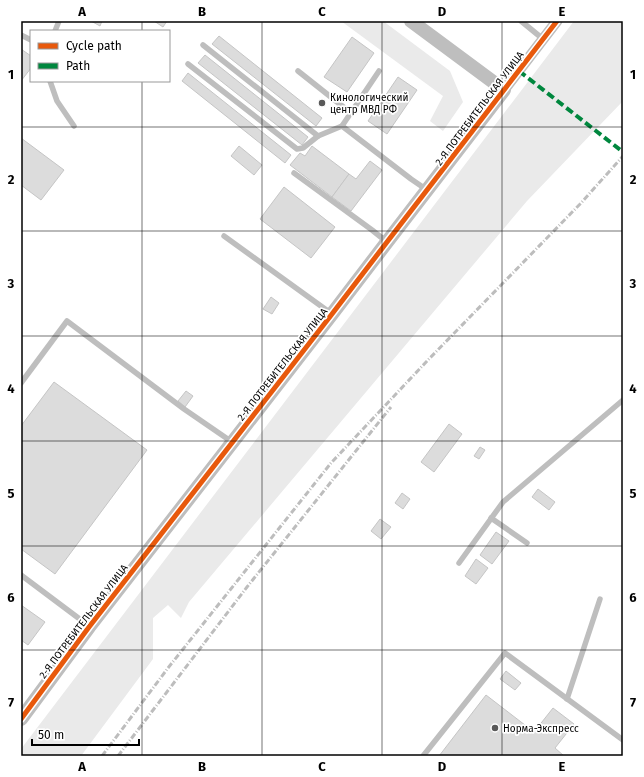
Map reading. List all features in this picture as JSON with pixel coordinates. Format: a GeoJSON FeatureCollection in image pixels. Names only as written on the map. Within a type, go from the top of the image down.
{"type":"FeatureCollection","features":[{"type":"Feature","properties":{"kind":"street","name":"2-Я ПОТРЕБИТЕЛЬСКАЯ УЛИЦА"},"geometry":{"type":"LineString","coordinates":[[411,21],[504,90]]}},
{"type":"Feature","properties":{"kind":"street","name":"2-Я ПОТРЕБИТЕЛЬСКАЯ УЛИЦА"},"geometry":{"type":"LineString","coordinates":[[21,719],[89,627],[557,21]]}},
{"type":"Feature","properties":{"kind":"lane"},"geometry":{"type":"LineString","coordinates":[[521,21],[543,39]]}},
{"type":"Feature","properties":{"kind":"lane"},"geometry":{"type":"LineString","coordinates":[[21,35],[30,40]]}},
{"type":"Feature","properties":{"kind":"lane"},"geometry":{"type":"LineString","coordinates":[[203,45],[318,136]]}},
{"type":"Feature","properties":{"kind":"lane"},"geometry":{"type":"LineString","coordinates":[[188,64],[296,149],[303,148],[318,136],[342,126],[379,71]]}},
{"type":"Feature","properties":{"kind":"lane"},"geometry":{"type":"LineString","coordinates":[[298,71],[351,113]]}},
{"type":"Feature","properties":{"kind":"lane"},"geometry":{"type":"LineString","coordinates":[[50,82],[57,101],[74,126]]}},
{"type":"Feature","properties":{"kind":"lane"},"geometry":{"type":"LineString","coordinates":[[342,126],[411,179],[428,190]]}},
{"type":"Feature","properties":{"kind":"lane"},"geometry":{"type":"LineString","coordinates":[[294,172],[387,242]]}},
{"type":"Feature","properties":{"kind":"lane"},"geometry":{"type":"LineString","coordinates":[[224,236],[332,314]]}},
{"type":"Feature","properties":{"kind":"lane"},"geometry":{"type":"LineString","coordinates":[[21,383],[67,321],[184,409],[232,442]]}},
{"type":"Feature","properties":{"kind":"lane"},"geometry":{"type":"LineString","coordinates":[[459,563],[503,502],[623,400]]}},
{"type":"Feature","properties":{"kind":"lane"},"geometry":{"type":"LineString","coordinates":[[491,518],[527,544]]}},
{"type":"Feature","properties":{"kind":"lane"},"geometry":{"type":"LineString","coordinates":[[21,575],[89,627]]}},
{"type":"Feature","properties":{"kind":"lane"},"geometry":{"type":"LineString","coordinates":[[567,699],[600,599]]}},
{"type":"Feature","properties":{"kind":"lane"},"geometry":{"type":"LineString","coordinates":[[423,756],[505,653],[623,740]]}},
{"type":"Feature","properties":{"kind":"shaded area"},"geometry":{"type":"Polygon","coordinates":[[[341,21],[383,21],[450,71],[463,102],[443,131],[430,121],[443,96],[341,21]]]}},
{"type":"Feature","properties":{"kind":"shaded area"},"geometry":{"type":"Polygon","coordinates":[[[574,21],[623,21],[623,101],[527,201],[189,602],[181,618],[168,605],[153,618],[153,659],[81,756],[21,756],[21,749],[574,21]]]}},
{"type":"Feature","properties":{"kind":"building"},"geometry":{"type":"Polygon","coordinates":[[[91,21],[102,21],[100,26],[91,21]]]}},
{"type":"Feature","properties":{"kind":"building"},"geometry":{"type":"Polygon","coordinates":[[[154,21],[167,21],[163,27],[154,21]]]}},
{"type":"Feature","properties":{"kind":"building"},"geometry":{"type":"Polygon","coordinates":[[[219,36],[322,118],[316,126],[212,44],[219,36]]]}},
{"type":"Feature","properties":{"kind":"building"},"geometry":{"type":"Polygon","coordinates":[[[352,37],[374,53],[347,92],[324,77],[352,37]]]}},
{"type":"Feature","properties":{"kind":"building"},"geometry":{"type":"Polygon","coordinates":[[[21,49],[30,55],[30,69],[21,81],[21,49]]]}},
{"type":"Feature","properties":{"kind":"building"},"geometry":{"type":"Polygon","coordinates":[[[205,55],[308,137],[302,145],[198,63],[205,55]]]}},
{"type":"Feature","properties":{"kind":"building"},"geometry":{"type":"Polygon","coordinates":[[[188,73],[291,155],[285,163],[182,81],[188,73]]]}},
{"type":"Feature","properties":{"kind":"building"},"geometry":{"type":"Polygon","coordinates":[[[398,77],[417,90],[387,134],[368,121],[398,77]]]}},
{"type":"Feature","properties":{"kind":"building"},"geometry":{"type":"Polygon","coordinates":[[[21,138],[64,170],[41,200],[21,185],[21,138]]]}},
{"type":"Feature","properties":{"kind":"building"},"geometry":{"type":"Polygon","coordinates":[[[239,146],[262,165],[254,175],[231,156],[239,146]]]}},
{"type":"Feature","properties":{"kind":"building"},"geometry":{"type":"Polygon","coordinates":[[[312,146],[349,174],[332,197],[290,165],[300,153],[305,156],[312,146]]]}},
{"type":"Feature","properties":{"kind":"building"},"geometry":{"type":"Polygon","coordinates":[[[370,161],[382,170],[351,211],[332,197],[349,174],[356,179],[370,161]]]}},
{"type":"Feature","properties":{"kind":"building"},"geometry":{"type":"Polygon","coordinates":[[[284,187],[335,227],[311,258],[260,219],[284,187]]]}},
{"type":"Feature","properties":{"kind":"building"},"geometry":{"type":"Polygon","coordinates":[[[271,297],[279,303],[272,314],[263,309],[271,297]]]}},
{"type":"Feature","properties":{"kind":"building"},"geometry":{"type":"Polygon","coordinates":[[[54,382],[147,450],[55,574],[21,549],[21,426],[54,382]]]}},
{"type":"Feature","properties":{"kind":"building"},"geometry":{"type":"Polygon","coordinates":[[[186,391],[193,396],[185,407],[178,401],[186,391]]]}},
{"type":"Feature","properties":{"kind":"building"},"geometry":{"type":"Polygon","coordinates":[[[449,424],[462,434],[434,472],[421,462],[449,424]]]}},
{"type":"Feature","properties":{"kind":"building"},"geometry":{"type":"Polygon","coordinates":[[[480,447],[485,450],[479,459],[474,456],[480,447]]]}},
{"type":"Feature","properties":{"kind":"building"},"geometry":{"type":"Polygon","coordinates":[[[538,489],[555,502],[549,510],[532,497],[538,489]]]}},
{"type":"Feature","properties":{"kind":"building"},"geometry":{"type":"Polygon","coordinates":[[[402,493],[410,499],[403,509],[395,503],[402,493]]]}},
{"type":"Feature","properties":{"kind":"building"},"geometry":{"type":"Polygon","coordinates":[[[380,519],[391,527],[381,539],[371,531],[380,519]]]}},
{"type":"Feature","properties":{"kind":"building"},"geometry":{"type":"Polygon","coordinates":[[[496,532],[509,541],[492,564],[480,555],[496,532]]]}},
{"type":"Feature","properties":{"kind":"building"},"geometry":{"type":"Polygon","coordinates":[[[476,559],[488,568],[476,584],[465,576],[476,559]]]}},
{"type":"Feature","properties":{"kind":"building"},"geometry":{"type":"Polygon","coordinates":[[[21,605],[45,622],[28,645],[21,640],[21,605]]]}},
{"type":"Feature","properties":{"kind":"building"},"geometry":{"type":"Polygon","coordinates":[[[506,671],[521,683],[515,690],[500,679],[506,671]]]}},
{"type":"Feature","properties":{"kind":"building","name":"Норма-Экспресс"},"geometry":{"type":"Polygon","coordinates":[[[486,695],[534,732],[553,708],[574,724],[555,748],[564,756],[439,756],[486,695]]]}},
{"type":"Feature","properties":{"kind":"railway"},"geometry":{"type":"LineString","coordinates":[[102,756],[168,668],[331,463],[428,360],[582,202],[623,156]]}},
{"type":"Feature","properties":{"kind":"railway"},"geometry":{"type":"LineString","coordinates":[[118,756],[247,587],[391,407]]}},
{"type":"Feature","properties":{"kind":"marked path"},"geometry":{"type":"LineString","coordinates":[[519,71],[623,152]]}},
{"type":"Feature","properties":{"kind":"cycle path"},"geometry":{"type":"LineString","coordinates":[[21,719],[89,627],[557,21]]}},
{"type":"Feature","properties":{"kind":"place","name":"Кинологический центр МВД РФ"},"geometry":{"type":"Point","coordinates":[322,103]}},
{"type":"Feature","properties":{"kind":"place","name":"Норма-Экспресс"},"geometry":{"type":"Point","coordinates":[495,728]}}]}
